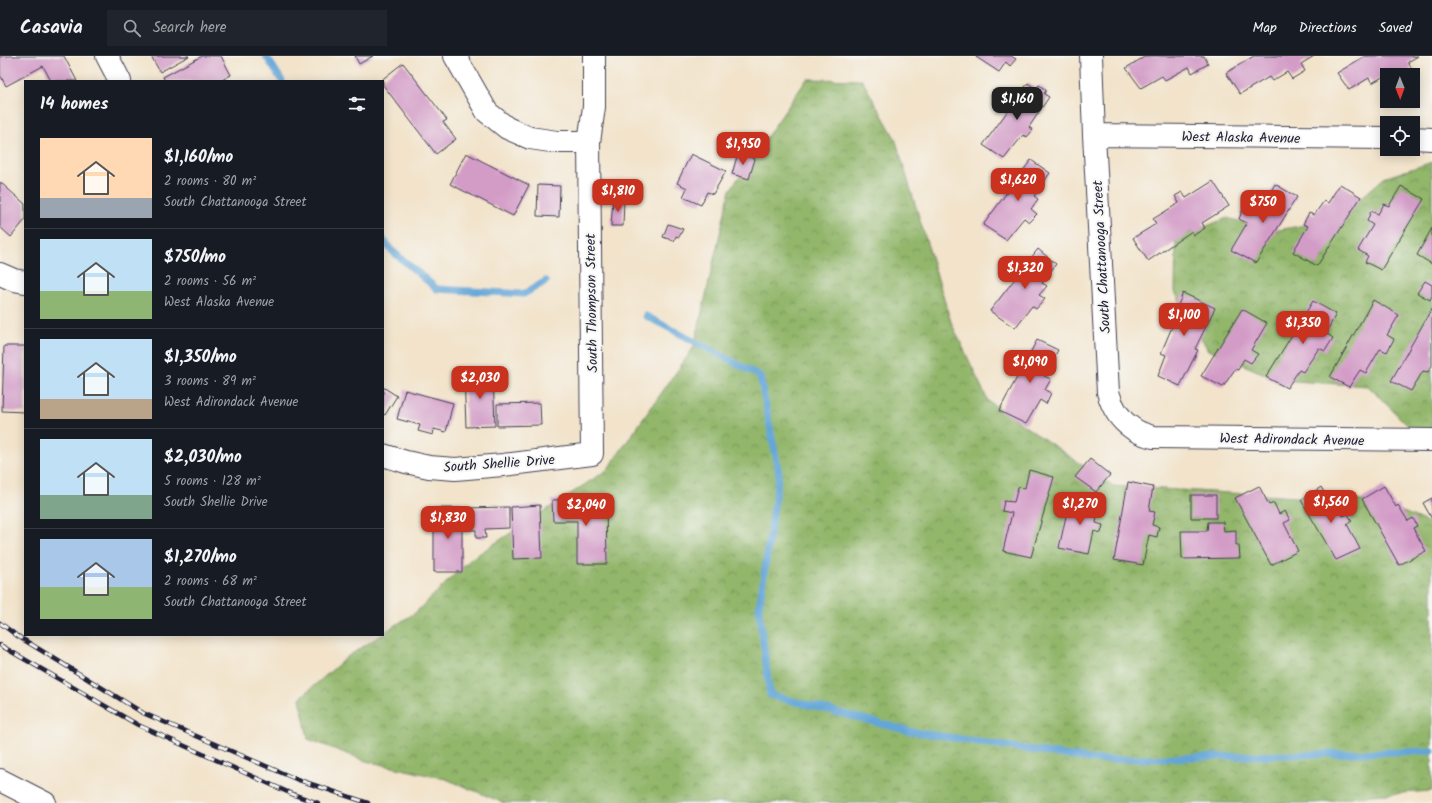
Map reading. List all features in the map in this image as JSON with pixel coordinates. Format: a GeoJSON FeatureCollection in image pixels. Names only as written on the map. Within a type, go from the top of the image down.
{"type":"FeatureCollection","features":[{"type":"Feature","properties":{"kind":"street"},"geometry":{"type":"LineString","coordinates":[[107,56],[119,80]]}},
{"type":"Feature","properties":{"kind":"street"},"geometry":{"type":"LineString","coordinates":[[455,56],[487,112],[507,128],[530,138],[557,142],[589,142]]}},
{"type":"Feature","properties":{"kind":"street","name":"South Thompson Street"},"geometry":{"type":"LineString","coordinates":[[592,454],[589,142],[594,107],[594,56]]}},
{"type":"Feature","properties":{"kind":"street","name":"South Chattanooga Street"},"geometry":{"type":"LineString","coordinates":[[1092,56],[1094,135],[1108,392],[1111,402],[1120,416],[1133,429],[1153,437]]}},
{"type":"Feature","properties":{"kind":"street","name":"West Alaska Avenue"},"geometry":{"type":"LineString","coordinates":[[1094,135],[1380,138]]}},
{"type":"Feature","properties":{"kind":"street"},"geometry":{"type":"LineString","coordinates":[[1420,138],[1432,139]]}},
{"type":"Feature","properties":{"kind":"street"},"geometry":{"type":"LineString","coordinates":[[0,274],[14,280],[24,282]]}},
{"type":"Feature","properties":{"kind":"street","name":"West Adirondack Avenue"},"geometry":{"type":"LineString","coordinates":[[1153,437],[1432,440]]}},
{"type":"Feature","properties":{"kind":"street","name":"South Shellie Drive"},"geometry":{"type":"LineString","coordinates":[[384,455],[429,467],[455,469],[503,466],[592,454]]}},
{"type":"Feature","properties":{"kind":"street"},"geometry":{"type":"LineString","coordinates":[[0,780],[44,803]]}},
{"type":"Feature","properties":{"kind":"green space"},"geometry":{"type":"Polygon","coordinates":[[[807,79],[862,80],[895,138],[951,322],[988,401],[1113,486],[1379,502],[1432,524],[1432,791],[1357,796],[1319,803],[841,803],[800,801],[766,803],[504,803],[446,779],[366,761],[308,739],[300,698],[347,657],[379,636],[384,636],[384,632],[415,613],[471,559],[607,470],[694,347],[730,190],[807,79]]]}},
{"type":"Feature","properties":{"kind":"green space"},"geometry":{"type":"Polygon","coordinates":[[[1432,162],[1432,441],[1422,440],[1368,386],[1279,380],[1208,350],[1175,292],[1176,238],[1227,218],[1273,231],[1337,219],[1384,178],[1432,162]]]}},
{"type":"Feature","properties":{"kind":"building"},"geometry":{"type":"Polygon","coordinates":[[[64,56],[76,80],[50,80],[43,66],[6,86],[0,75],[0,57],[64,56]]]}},
{"type":"Feature","properties":{"kind":"building"},"geometry":{"type":"Polygon","coordinates":[[[151,56],[189,56],[160,72],[151,56]]]}},
{"type":"Feature","properties":{"kind":"building"},"geometry":{"type":"Polygon","coordinates":[[[202,56],[221,56],[231,75],[222,80],[164,80],[163,77],[202,56]]]}},
{"type":"Feature","properties":{"kind":"building"},"geometry":{"type":"Polygon","coordinates":[[[355,56],[373,56],[359,64],[355,56]]]}},
{"type":"Feature","properties":{"kind":"building"},"geometry":{"type":"Polygon","coordinates":[[[1011,56],[1016,59],[1010,66],[1006,62],[999,72],[976,57],[1011,56]]]}},
{"type":"Feature","properties":{"kind":"building"},"geometry":{"type":"Polygon","coordinates":[[[1146,56],[1204,56],[1208,64],[1192,73],[1189,67],[1165,80],[1162,76],[1141,88],[1126,68],[1146,56]]]}},
{"type":"Feature","properties":{"kind":"building"},"geometry":{"type":"Polygon","coordinates":[[[1254,56],[1314,56],[1301,64],[1305,71],[1292,79],[1287,72],[1272,81],[1269,77],[1240,94],[1226,73],[1254,56]]]}},
{"type":"Feature","properties":{"kind":"building"},"geometry":{"type":"Polygon","coordinates":[[[1365,56],[1418,56],[1408,62],[1411,68],[1380,68],[1380,78],[1372,83],[1369,78],[1349,90],[1337,73],[1365,56]]]}},
{"type":"Feature","properties":{"kind":"building"},"geometry":{"type":"Polygon","coordinates":[[[403,63],[447,120],[443,122],[456,139],[436,154],[384,86],[384,80],[381,80],[403,63]]]}},
{"type":"Feature","properties":{"kind":"building"},"geometry":{"type":"Polygon","coordinates":[[[1028,83],[1036,89],[1039,85],[1046,90],[1044,94],[1049,97],[1029,127],[1033,130],[1027,137],[1023,135],[1004,159],[983,145],[1028,83]]]}},
{"type":"Feature","properties":{"kind":"building"},"geometry":{"type":"Polygon","coordinates":[[[466,153],[529,185],[513,216],[450,184],[466,153]]]}},
{"type":"Feature","properties":{"kind":"building"},"geometry":{"type":"Polygon","coordinates":[[[738,153],[755,159],[749,179],[732,174],[738,153]]]}},
{"type":"Feature","properties":{"kind":"building"},"geometry":{"type":"Polygon","coordinates":[[[691,154],[726,171],[713,194],[707,192],[701,205],[683,197],[687,188],[677,183],[691,154]]]}},
{"type":"Feature","properties":{"kind":"building"},"geometry":{"type":"Polygon","coordinates":[[[1031,160],[1050,173],[1034,196],[1038,199],[1031,209],[1037,214],[1029,222],[1024,218],[1006,240],[983,225],[1031,160]]]}},
{"type":"Feature","properties":{"kind":"building"},"geometry":{"type":"Polygon","coordinates":[[[1213,181],[1229,206],[1202,223],[1205,228],[1194,235],[1192,231],[1148,261],[1133,238],[1156,224],[1153,219],[1179,203],[1175,196],[1182,192],[1186,198],[1213,181]]]}},
{"type":"Feature","properties":{"kind":"building"},"geometry":{"type":"Polygon","coordinates":[[[0,182],[24,203],[24,221],[11,237],[0,227],[0,182]]]}},
{"type":"Feature","properties":{"kind":"building"},"geometry":{"type":"Polygon","coordinates":[[[1275,184],[1297,197],[1256,263],[1231,250],[1247,223],[1239,219],[1243,209],[1252,213],[1258,203],[1263,205],[1275,184]]]}},
{"type":"Feature","properties":{"kind":"building"},"geometry":{"type":"Polygon","coordinates":[[[1340,184],[1361,197],[1317,266],[1293,252],[1308,226],[1303,224],[1309,213],[1314,215],[1324,201],[1328,203],[1340,184]]]}},
{"type":"Feature","properties":{"kind":"building"},"geometry":{"type":"Polygon","coordinates":[[[538,185],[560,186],[559,217],[537,216],[538,185]]]}},
{"type":"Feature","properties":{"kind":"building"},"geometry":{"type":"Polygon","coordinates":[[[1401,186],[1424,199],[1381,270],[1365,262],[1368,256],[1358,250],[1373,225],[1367,221],[1371,211],[1378,214],[1384,204],[1389,206],[1401,186]]]}},
{"type":"Feature","properties":{"kind":"building"},"geometry":{"type":"Polygon","coordinates":[[[613,199],[624,200],[623,226],[611,226],[613,199]]]}},
{"type":"Feature","properties":{"kind":"building"},"geometry":{"type":"Polygon","coordinates":[[[668,224],[683,229],[679,237],[676,236],[674,241],[663,237],[668,224]]]}},
{"type":"Feature","properties":{"kind":"building"},"geometry":{"type":"Polygon","coordinates":[[[1432,228],[1432,264],[1417,255],[1432,228]]]}},
{"type":"Feature","properties":{"kind":"building"},"geometry":{"type":"Polygon","coordinates":[[[1038,249],[1056,264],[1042,283],[1047,286],[1039,295],[1045,299],[1036,309],[1032,306],[1015,328],[990,311],[1038,249]]]}},
{"type":"Feature","properties":{"kind":"building"},"geometry":{"type":"Polygon","coordinates":[[[1425,281],[1432,285],[1432,296],[1430,300],[1417,293],[1425,281]]]}},
{"type":"Feature","properties":{"kind":"building"},"geometry":{"type":"Polygon","coordinates":[[[1183,293],[1215,308],[1195,349],[1198,350],[1180,386],[1158,376],[1166,355],[1161,353],[1172,327],[1163,323],[1167,312],[1174,315],[1183,293]]]}},
{"type":"Feature","properties":{"kind":"building"},"geometry":{"type":"Polygon","coordinates":[[[1373,300],[1399,315],[1387,335],[1394,339],[1387,352],[1380,349],[1366,373],[1360,370],[1349,387],[1330,377],[1373,300]]]}},
{"type":"Feature","properties":{"kind":"building"},"geometry":{"type":"Polygon","coordinates":[[[1313,301],[1336,314],[1326,333],[1333,338],[1325,351],[1319,348],[1303,372],[1299,370],[1287,388],[1266,377],[1313,301]]]}},
{"type":"Feature","properties":{"kind":"building"},"geometry":{"type":"Polygon","coordinates":[[[1432,308],[1432,366],[1428,372],[1423,371],[1411,391],[1391,381],[1432,308]]]}},
{"type":"Feature","properties":{"kind":"building"},"geometry":{"type":"Polygon","coordinates":[[[1242,309],[1267,323],[1251,350],[1258,354],[1251,363],[1244,359],[1238,370],[1235,369],[1223,387],[1201,376],[1242,309]]]}},
{"type":"Feature","properties":{"kind":"building"},"geometry":{"type":"Polygon","coordinates":[[[1037,340],[1058,350],[1044,376],[1051,379],[1045,390],[1051,393],[1046,404],[1040,400],[1026,424],[999,411],[1037,340]]]}},
{"type":"Feature","properties":{"kind":"building"},"geometry":{"type":"Polygon","coordinates":[[[4,346],[24,346],[24,412],[2,411],[4,346]]]}},
{"type":"Feature","properties":{"kind":"building"},"geometry":{"type":"Polygon","coordinates":[[[493,373],[495,426],[466,427],[464,374],[493,373]]]}},
{"type":"Feature","properties":{"kind":"building"},"geometry":{"type":"Polygon","coordinates":[[[384,388],[397,396],[384,414],[384,388]]]}},
{"type":"Feature","properties":{"kind":"building"},"geometry":{"type":"Polygon","coordinates":[[[405,390],[453,403],[446,432],[434,429],[433,435],[418,431],[420,425],[397,419],[405,390]]]}},
{"type":"Feature","properties":{"kind":"building"},"geometry":{"type":"Polygon","coordinates":[[[540,403],[541,425],[497,426],[497,404],[540,403]]]}},
{"type":"Feature","properties":{"kind":"building"},"geometry":{"type":"Polygon","coordinates":[[[1090,459],[1110,475],[1096,492],[1075,477],[1090,459]]]}},
{"type":"Feature","properties":{"kind":"building"},"geometry":{"type":"Polygon","coordinates":[[[1029,470],[1054,477],[1031,557],[1003,551],[1012,513],[1002,511],[1004,501],[1014,502],[1018,487],[1025,488],[1029,470]]]}},
{"type":"Feature","properties":{"kind":"building"},"geometry":{"type":"Polygon","coordinates":[[[1128,482],[1153,487],[1149,511],[1155,512],[1152,525],[1159,527],[1157,537],[1149,535],[1143,565],[1114,560],[1128,482]]]}},
{"type":"Feature","properties":{"kind":"building"},"geometry":{"type":"Polygon","coordinates":[[[1259,486],[1269,505],[1274,503],[1279,514],[1285,511],[1290,520],[1284,523],[1298,551],[1271,565],[1235,498],[1259,486]]]}},
{"type":"Feature","properties":{"kind":"building"},"geometry":{"type":"Polygon","coordinates":[[[1384,486],[1396,507],[1398,505],[1408,521],[1413,518],[1417,526],[1413,528],[1426,551],[1399,565],[1362,499],[1384,486]]]}},
{"type":"Feature","properties":{"kind":"building"},"geometry":{"type":"Polygon","coordinates":[[[1321,487],[1333,507],[1337,505],[1343,516],[1348,514],[1352,521],[1347,524],[1360,549],[1336,560],[1301,500],[1321,487]]]}},
{"type":"Feature","properties":{"kind":"building"},"geometry":{"type":"Polygon","coordinates":[[[1191,495],[1216,495],[1216,518],[1191,518],[1191,495]]]}},
{"type":"Feature","properties":{"kind":"building"},"geometry":{"type":"Polygon","coordinates":[[[1070,498],[1099,504],[1096,523],[1103,525],[1101,533],[1094,531],[1089,554],[1059,548],[1070,498]]]}},
{"type":"Feature","properties":{"kind":"building"},"geometry":{"type":"Polygon","coordinates":[[[1432,498],[1432,519],[1423,503],[1432,498]]]}},
{"type":"Feature","properties":{"kind":"building"},"geometry":{"type":"Polygon","coordinates":[[[606,499],[607,564],[577,564],[577,521],[553,521],[552,500],[606,499]]]}},
{"type":"Feature","properties":{"kind":"building"},"geometry":{"type":"Polygon","coordinates":[[[540,505],[542,558],[513,559],[511,507],[540,505]]]}},
{"type":"Feature","properties":{"kind":"building"},"geometry":{"type":"Polygon","coordinates":[[[509,507],[509,528],[485,529],[486,538],[476,538],[476,530],[465,530],[464,508],[509,507]]]}},
{"type":"Feature","properties":{"kind":"building"},"geometry":{"type":"Polygon","coordinates":[[[434,508],[462,508],[462,572],[434,572],[434,508]]]}},
{"type":"Feature","properties":{"kind":"building"},"geometry":{"type":"Polygon","coordinates":[[[1208,522],[1223,522],[1224,531],[1236,530],[1236,545],[1239,545],[1240,558],[1182,559],[1181,531],[1207,531],[1208,522]]]}},
{"type":"Feature","properties":{"kind":"waterway"},"geometry":{"type":"LineString","coordinates":[[266,56],[281,80]]}},
{"type":"Feature","properties":{"kind":"waterway"},"geometry":{"type":"LineString","coordinates":[[384,240],[390,249],[437,289],[524,294],[546,281]]}},
{"type":"Feature","properties":{"kind":"waterway"},"geometry":{"type":"LineString","coordinates":[[646,316],[760,376],[779,473],[759,609],[770,695],[909,731],[1096,760],[1432,751]]}},
{"type":"Feature","properties":{"kind":"railway"},"geometry":{"type":"LineString","coordinates":[[0,623],[16,635],[143,713],[296,779],[368,803]]}},
{"type":"Feature","properties":{"kind":"railway"},"geometry":{"type":"LineString","coordinates":[[0,645],[138,725],[292,794],[318,803]]}}]}
